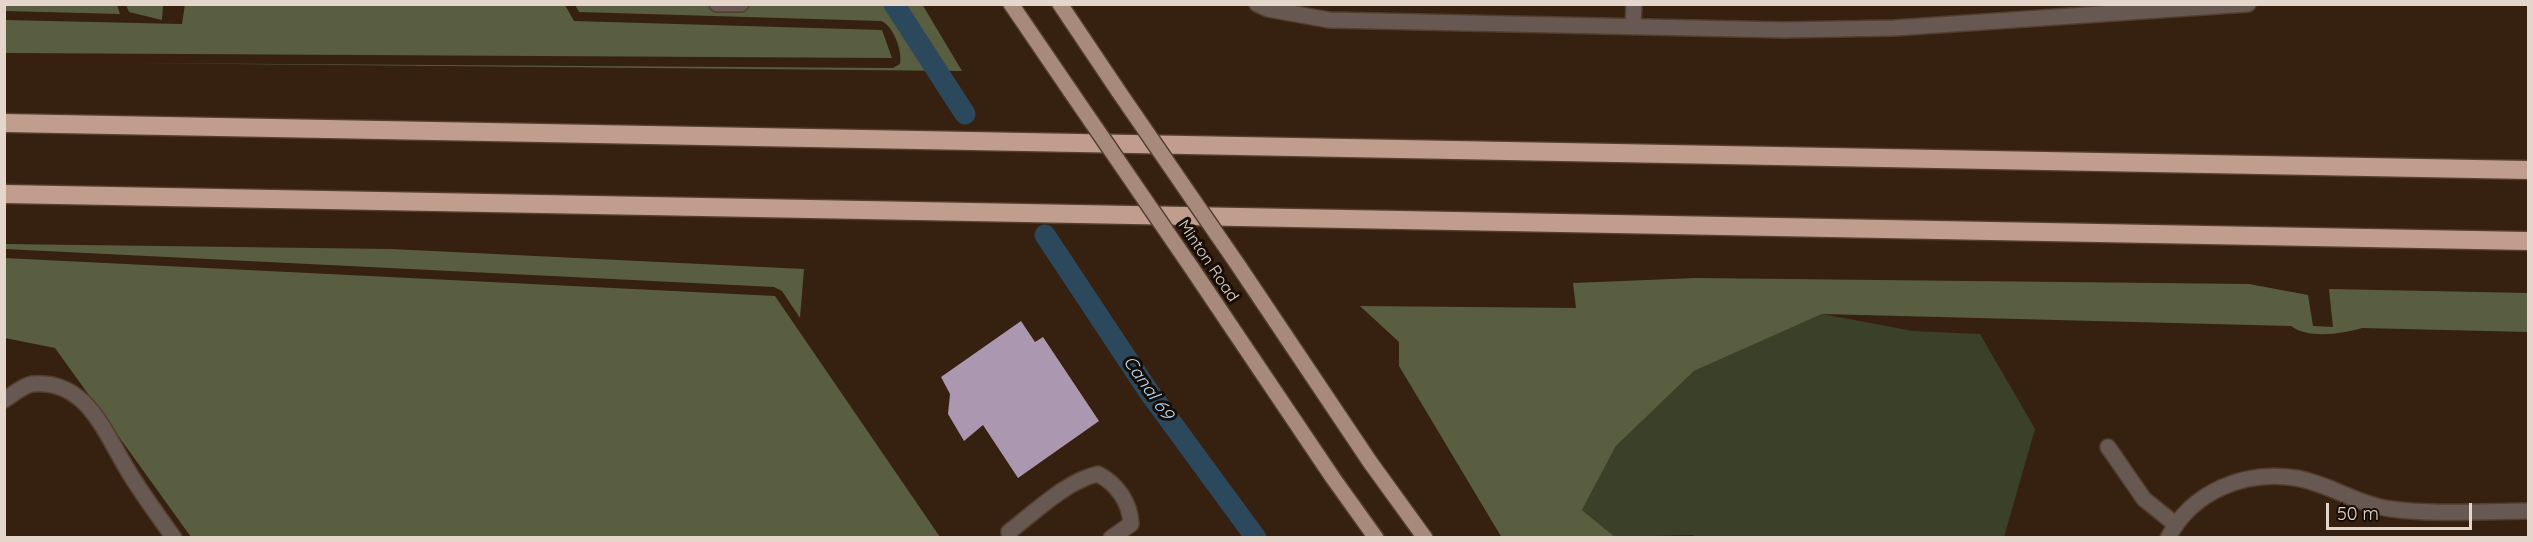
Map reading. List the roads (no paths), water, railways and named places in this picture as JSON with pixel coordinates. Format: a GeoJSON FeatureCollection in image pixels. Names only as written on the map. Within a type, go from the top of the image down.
{"type":"FeatureCollection","features":[{"type":"Feature","properties":{"kind":"highway"},"geometry":{"type":"LineString","coordinates":[[4,123],[2529,170]]}},
{"type":"Feature","properties":{"kind":"highway"},"geometry":{"type":"LineString","coordinates":[[4,194],[2529,242]]}},
{"type":"Feature","properties":{"kind":"main road","name":"Minton Road"},"geometry":{"type":"LineString","coordinates":[[1011,4],[1333,478],[1376,537]]}},
{"type":"Feature","properties":{"kind":"main road","name":"Minton Road"},"geometry":{"type":"LineString","coordinates":[[1060,4],[1370,462],[1425,537]]}},
{"type":"Feature","properties":{"kind":"street"},"geometry":{"type":"LineString","coordinates":[[717,4],[741,4]]}},
{"type":"Feature","properties":{"kind":"street"},"geometry":{"type":"LineString","coordinates":[[1257,4],[1268,9],[1329,20],[1784,30],[1894,28],[2248,4]]}},
{"type":"Feature","properties":{"kind":"street"},"geometry":{"type":"LineString","coordinates":[[1633,27],[1634,4]]}},
{"type":"Feature","properties":{"kind":"street"},"geometry":{"type":"LineString","coordinates":[[2032,19],[2050,4]]}},
{"type":"Feature","properties":{"kind":"street"},"geometry":{"type":"LineString","coordinates":[[4,400],[30,384],[65,387],[82,399],[95,413],[129,472],[174,537]]}},
{"type":"Feature","properties":{"kind":"street"},"geometry":{"type":"LineString","coordinates":[[2108,447],[2144,499],[2172,531],[2201,498],[2228,484],[2260,476],[2297,478],[2390,509],[2529,511]]}},
{"type":"Feature","properties":{"kind":"street"},"geometry":{"type":"LineString","coordinates":[[1010,537],[1009,532],[1064,492],[1087,476],[1098,474],[1110,480],[1125,499],[1131,512],[1131,524],[1111,537]]}},
{"type":"Feature","properties":{"kind":"waterway","name":"Canal 69"},"geometry":{"type":"LineString","coordinates":[[894,4],[965,114]]}},
{"type":"Feature","properties":{"kind":"waterway","name":"Canal 69"},"geometry":{"type":"LineString","coordinates":[[1045,235],[1149,392],[1256,538]]}}]}
